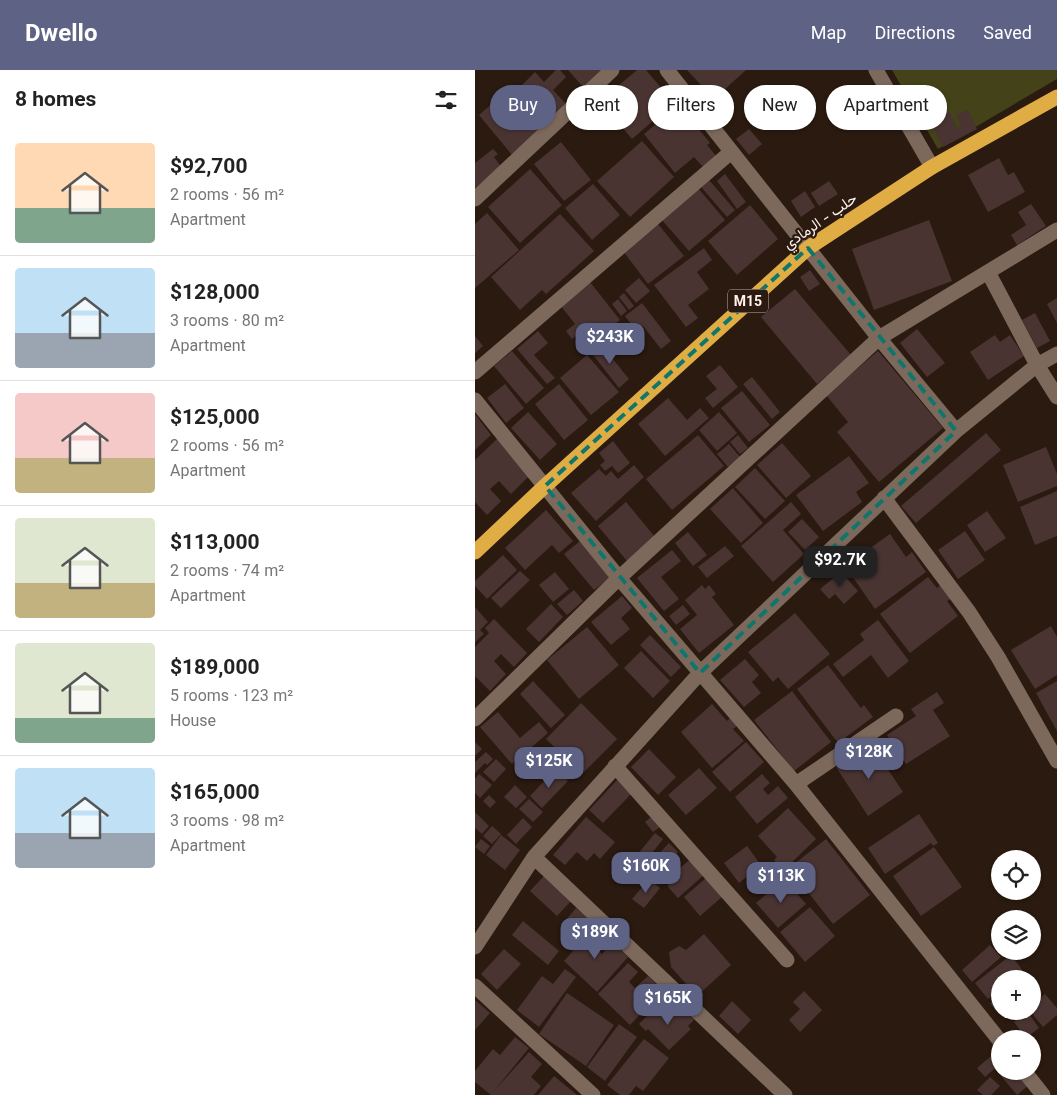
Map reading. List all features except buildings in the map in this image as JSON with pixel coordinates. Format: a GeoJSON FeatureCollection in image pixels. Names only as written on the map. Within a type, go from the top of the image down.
{"type":"FeatureCollection","features":[{"type":"Feature","properties":{"kind":"highway","name":"حلب - الرمادي"},"geometry":{"type":"LineString","coordinates":[[475,552],[545,486],[808,248],[932,167],[1057,97]]}},
{"type":"Feature","properties":{"kind":"street"},"geometry":{"type":"LineString","coordinates":[[475,200],[612,70]]}},
{"type":"Feature","properties":{"kind":"street"},"geometry":{"type":"LineString","coordinates":[[667,70],[955,431]]}},
{"type":"Feature","properties":{"kind":"street"},"geometry":{"type":"LineString","coordinates":[[876,70],[932,167]]}},
{"type":"Feature","properties":{"kind":"street"},"geometry":{"type":"LineString","coordinates":[[475,372],[731,152]]}},
{"type":"Feature","properties":{"kind":"street"},"geometry":{"type":"LineString","coordinates":[[475,718],[619,578],[879,338],[1057,230]]}},
{"type":"Feature","properties":{"kind":"street"},"geometry":{"type":"LineString","coordinates":[[988,272],[1037,365],[1057,397]]}},
{"type":"Feature","properties":{"kind":"street"},"geometry":{"type":"LineString","coordinates":[[475,947],[534,857],[700,673],[955,431],[1037,365],[1057,354]]}},
{"type":"Feature","properties":{"kind":"street"},"geometry":{"type":"LineString","coordinates":[[475,400],[619,578],[796,784],[991,1030]]}},
{"type":"Feature","properties":{"kind":"street"},"geometry":{"type":"LineString","coordinates":[[884,498],[969,612],[999,657],[1057,761]]}},
{"type":"Feature","properties":{"kind":"street"},"geometry":{"type":"LineString","coordinates":[[796,784],[896,716]]}},
{"type":"Feature","properties":{"kind":"street"},"geometry":{"type":"LineString","coordinates":[[615,766],[787,960]]}},
{"type":"Feature","properties":{"kind":"street"},"geometry":{"type":"LineString","coordinates":[[534,857],[785,1095]]}},
{"type":"Feature","properties":{"kind":"street"},"geometry":{"type":"LineString","coordinates":[[475,986],[593,1095]]}},
{"type":"Feature","properties":{"kind":"street"},"geometry":{"type":"LineString","coordinates":[[1031,1080],[1043,1095]]}},
{"type":"Feature","properties":{"kind":"highlighted area"},"geometry":{"type":"Polygon","coordinates":[[[808,248],[956,431],[700,673],[545,486],[808,248]]]}},
{"type":"Feature","properties":{"kind":"shaded area"},"geometry":{"type":"Polygon","coordinates":[[[892,70],[1057,70],[1057,79],[938,149],[927,130],[947,130],[947,85],[901,85],[892,70]]]}}]}
